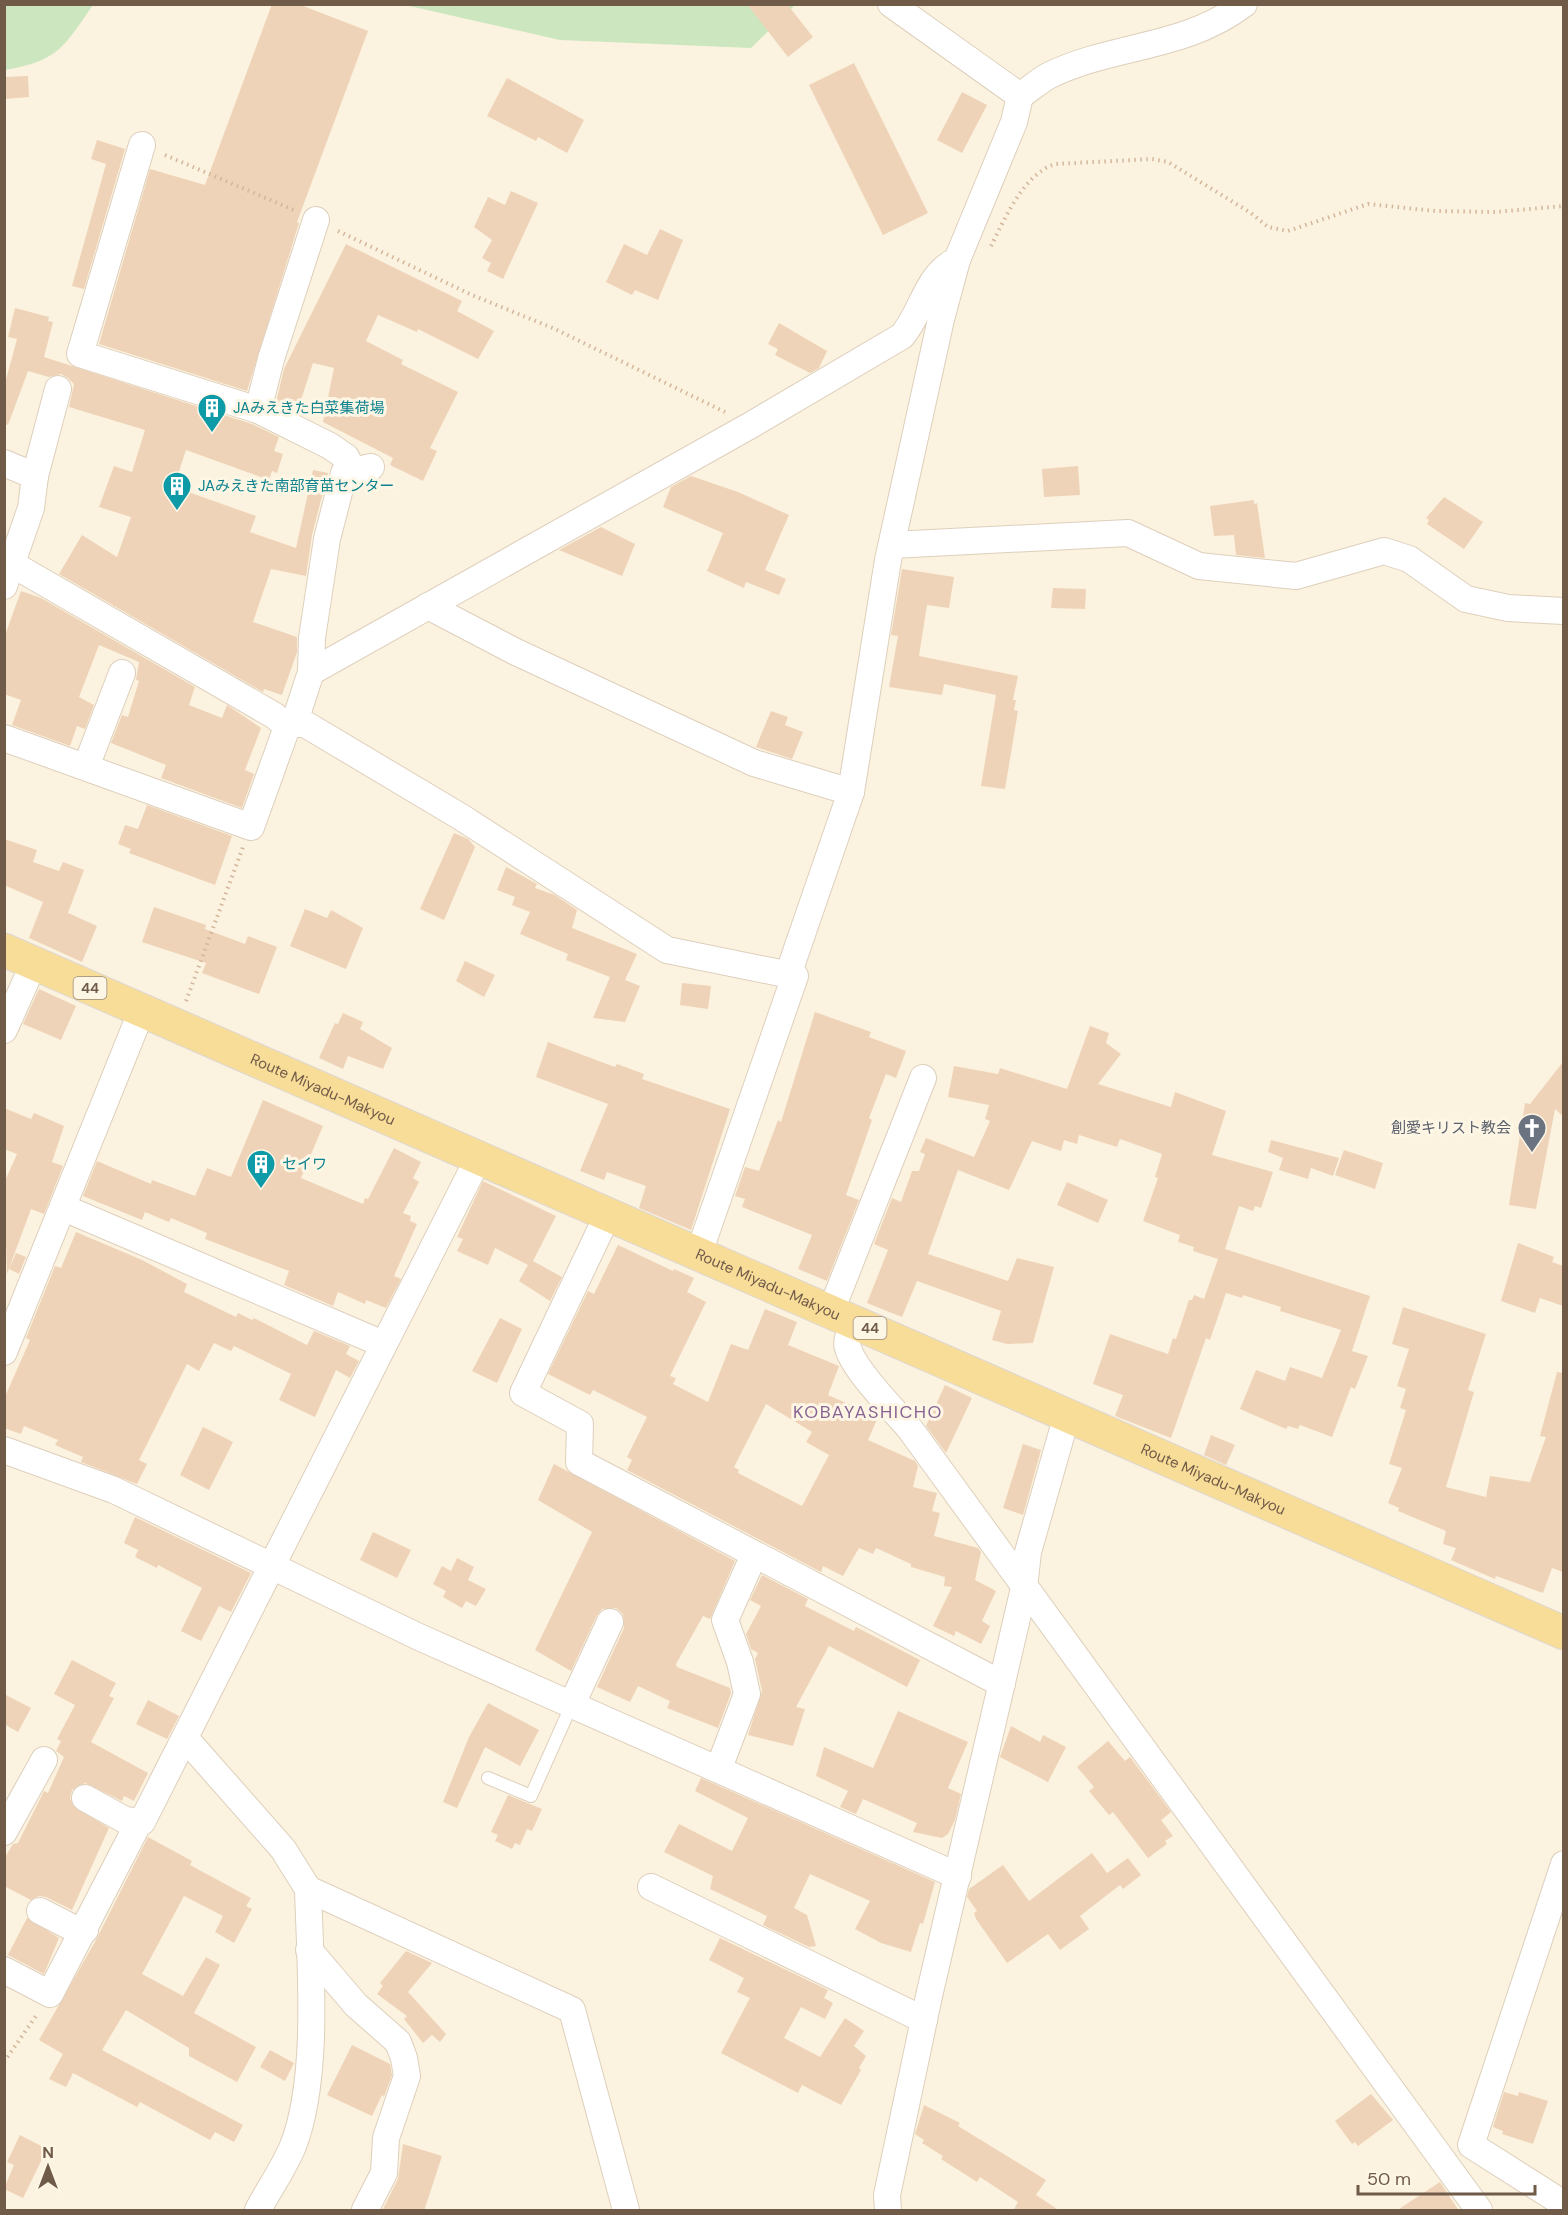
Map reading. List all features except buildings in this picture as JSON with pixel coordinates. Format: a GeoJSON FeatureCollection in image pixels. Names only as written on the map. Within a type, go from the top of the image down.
{"type":"FeatureCollection","features":[{"type":"Feature","properties":{"kind":"main road","name":"Route Miyadu-Makyou"},"geometry":{"type":"LineString","coordinates":[[4,950],[1563,1631]]}},
{"type":"Feature","properties":{"kind":"street"},"geometry":{"type":"LineString","coordinates":[[891,4],[1020,96]]}},
{"type":"Feature","properties":{"kind":"street"},"geometry":{"type":"LineString","coordinates":[[788,975],[851,792],[892,545],[941,319],[957,260],[1014,122],[1020,96],[1050,75],[1090,61],[1178,39],[1222,21],[1244,4]]}},
{"type":"Feature","properties":{"kind":"street"},"geometry":{"type":"LineString","coordinates":[[4,738],[250,827],[311,672],[312,639],[327,538],[344,473],[362,469],[330,446],[258,410],[80,354],[142,145]]}},
{"type":"Feature","properties":{"kind":"street"},"geometry":{"type":"LineString","coordinates":[[258,410],[271,358],[316,220]]}},
{"type":"Feature","properties":{"kind":"street"},"geometry":{"type":"LineString","coordinates":[[311,672],[751,425],[902,336],[911,326],[935,276],[957,260]]}},
{"type":"Feature","properties":{"kind":"street"},"geometry":{"type":"LineString","coordinates":[[58,389],[35,476],[31,508],[8,575],[291,725],[305,724],[451,810],[667,950],[795,976],[699,1253]]}},
{"type":"Feature","properties":{"kind":"street"},"geometry":{"type":"LineString","coordinates":[[4,463],[35,476]]}},
{"type":"Feature","properties":{"kind":"street"},"geometry":{"type":"LineString","coordinates":[[892,545],[1128,533],[1199,566],[1296,576],[1384,551],[1409,558],[1466,599],[1508,608],[1563,610]]}},
{"type":"Feature","properties":{"kind":"street"},"geometry":{"type":"LineString","coordinates":[[428,606],[516,652],[754,763],[851,792]]}},
{"type":"Feature","properties":{"kind":"street"},"geometry":{"type":"LineString","coordinates":[[86,767],[122,673]]}},
{"type":"Feature","properties":{"kind":"street"},"geometry":{"type":"LineString","coordinates":[[4,1030],[34,963]]}},
{"type":"Feature","properties":{"kind":"street"},"geometry":{"type":"LineString","coordinates":[[4,1352],[142,1010]]}},
{"type":"Feature","properties":{"kind":"street"},"geometry":{"type":"LineString","coordinates":[[923,1078],[843,1317],[848,1336],[847,1347],[857,1365],[910,1430],[1479,2211]]}},
{"type":"Feature","properties":{"kind":"street"},"geometry":{"type":"LineString","coordinates":[[4,1970],[50,1994],[186,1739],[479,1157]]}},
{"type":"Feature","properties":{"kind":"street"},"geometry":{"type":"LineString","coordinates":[[64,1208],[383,1344]]}},
{"type":"Feature","properties":{"kind":"street"},"geometry":{"type":"LineString","coordinates":[[608,1214],[523,1393],[580,1424],[579,1462],[1002,1684]]}},
{"type":"Feature","properties":{"kind":"street"},"geometry":{"type":"LineString","coordinates":[[888,2211],[887,2195],[924,2020],[1024,1588],[1028,1552],[1067,1415]]}},
{"type":"Feature","properties":{"kind":"street"},"geometry":{"type":"LineString","coordinates":[[4,1450],[114,1490],[273,1564],[419,1637],[719,1768],[957,1876]]}},
{"type":"Feature","properties":{"kind":"street"},"geometry":{"type":"LineString","coordinates":[[719,1768],[747,1694],[740,1662],[725,1620],[754,1555]]}},
{"type":"Feature","properties":{"kind":"street"},"geometry":{"type":"LineString","coordinates":[[572,1704],[609,1622]]}},
{"type":"Feature","properties":{"kind":"street"},"geometry":{"type":"LineString","coordinates":[[186,1739],[283,1849],[308,1889],[310,2020],[305,2101],[293,2146],[258,2211]]}},
{"type":"Feature","properties":{"kind":"street"},"geometry":{"type":"LineString","coordinates":[[4,1832],[44,1760]]}},
{"type":"Feature","properties":{"kind":"street"},"geometry":{"type":"LineString","coordinates":[[85,1798],[125,1820],[140,1822]]}},
{"type":"Feature","properties":{"kind":"street"},"geometry":{"type":"LineString","coordinates":[[1457,2181],[1563,1864]]}},
{"type":"Feature","properties":{"kind":"street"},"geometry":{"type":"LineString","coordinates":[[651,1887],[924,2020]]}},
{"type":"Feature","properties":{"kind":"street"},"geometry":{"type":"LineString","coordinates":[[308,1889],[572,2010],[626,2211]]}},
{"type":"Feature","properties":{"kind":"street"},"geometry":{"type":"LineString","coordinates":[[40,1911],[71,1928],[85,1930]]}},
{"type":"Feature","properties":{"kind":"street"},"geometry":{"type":"LineString","coordinates":[[309,1950],[356,2005],[398,2042],[404,2058],[407,2076],[386,2138],[384,2173],[365,2211]]}},
{"type":"Feature","properties":{"kind":"street"},"geometry":{"type":"LineString","coordinates":[[1470,2145],[1563,2204]]}},
{"type":"Feature","properties":{"kind":"lane"},"geometry":{"type":"LineString","coordinates":[[488,1778],[531,1796],[572,1704]]}},
{"type":"Feature","properties":{"kind":"path"},"geometry":{"type":"LineString","coordinates":[[142,145],[316,220],[472,295],[555,330],[751,425]]}},
{"type":"Feature","properties":{"kind":"path"},"geometry":{"type":"LineString","coordinates":[[989,250],[1034,176],[1046,167],[1055,164],[1152,159],[1168,162],[1251,213],[1268,227],[1278,231],[1288,231],[1368,204],[1435,211],[1475,212],[1563,206]]}},
{"type":"Feature","properties":{"kind":"path"},"geometry":{"type":"LineString","coordinates":[[177,1025],[250,827]]}},
{"type":"Feature","properties":{"kind":"path"},"geometry":{"type":"LineString","coordinates":[[4,2062],[50,1994]]}},
{"type":"Feature","properties":{"kind":"green space"},"geometry":{"type":"Polygon","coordinates":[[[5,4],[93,5],[58,50],[37,62],[5,70],[5,4]]]}},
{"type":"Feature","properties":{"kind":"green space"},"geometry":{"type":"Polygon","coordinates":[[[405,5],[795,5],[751,48],[560,40],[405,5]]]}},
{"type":"Feature","properties":{"kind":"place","name":"JAみえきた白菜集荷場"},"geometry":{"type":"Point","coordinates":[212,434]}},
{"type":"Feature","properties":{"kind":"place","name":"JAみえきた南部育苗センター"},"geometry":{"type":"Point","coordinates":[177,512]}},
{"type":"Feature","properties":{"kind":"place","name":"創愛キリスト教会"},"geometry":{"type":"Point","coordinates":[1532,1154]}},
{"type":"Feature","properties":{"kind":"place","name":"セイワ"},"geometry":{"type":"Point","coordinates":[261,1190]}},
{"type":"Feature","properties":{"kind":"district","name":"KOBAYASHICHO"},"geometry":{"type":"Point","coordinates":[868,1412]}}]}
